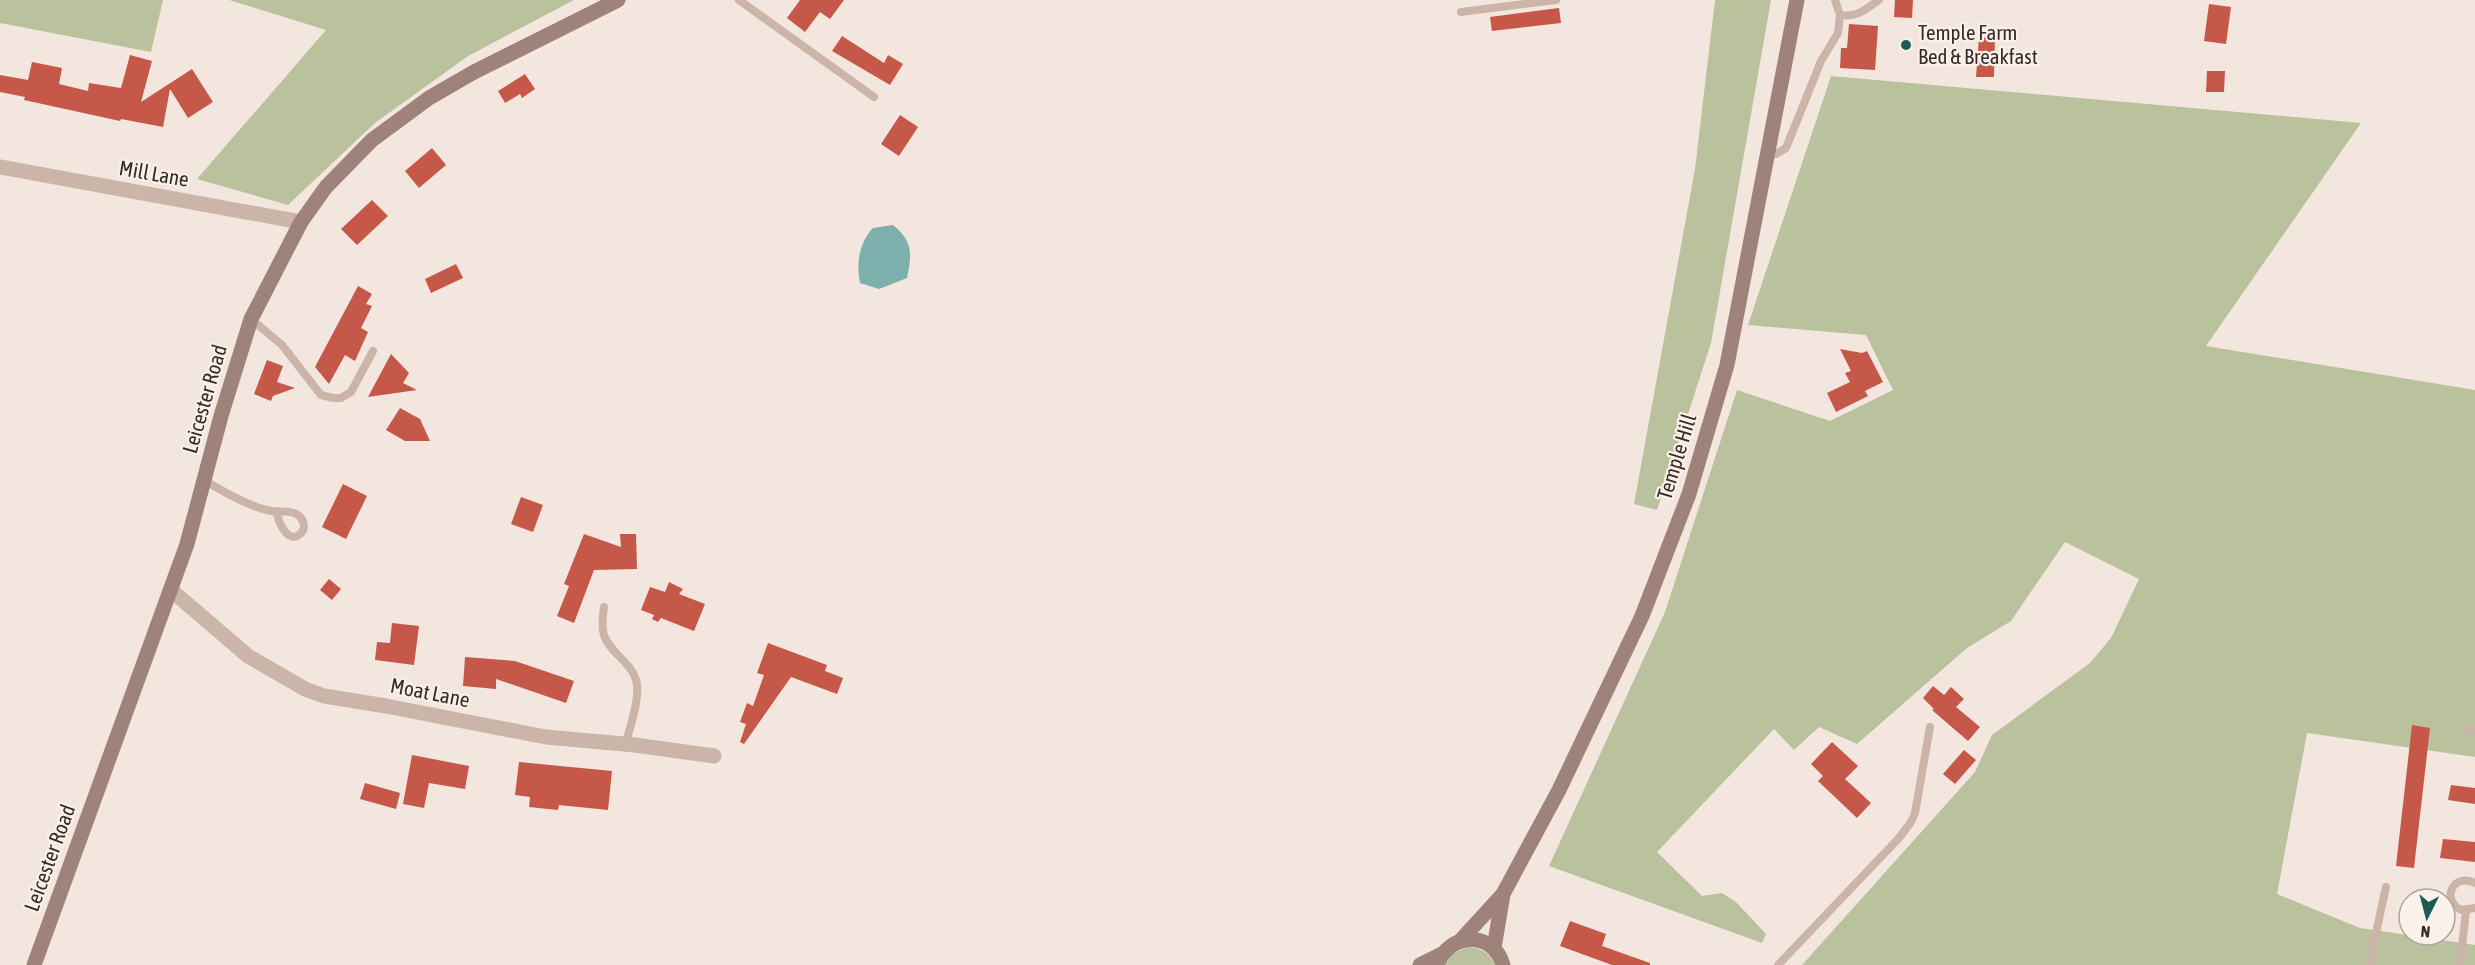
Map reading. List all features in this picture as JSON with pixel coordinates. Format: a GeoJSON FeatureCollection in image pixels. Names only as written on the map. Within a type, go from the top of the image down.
{"type":"FeatureCollection","features":[{"type":"Feature","properties":{"kind":"street","name":"Leicester Road"},"geometry":{"type":"LineString","coordinates":[[34,965],[187,544],[221,416],[251,319],[301,222],[326,187],[372,140],[429,98],[474,72],[618,0]]}},
{"type":"Feature","properties":{"kind":"street","name":"Temple Hill"},"geometry":{"type":"LineString","coordinates":[[1420,965],[1440,960],[1450,946],[1460,941],[1503,894],[1559,790],[1642,616],[1689,494],[1727,365],[1797,0]]}},
{"type":"Feature","properties":{"kind":"street","name":"Mill Lane"},"geometry":{"type":"LineString","coordinates":[[0,167],[301,222]]}},
{"type":"Feature","properties":{"kind":"street","name":"Moat Lane"},"geometry":{"type":"LineString","coordinates":[[171,590],[248,656],[297,685],[324,696],[386,705],[546,737],[625,744],[714,756]]}},
{"type":"Feature","properties":{"kind":"street","name":"Temple Hill"},"geometry":{"type":"LineString","coordinates":[[1502,960],[1503,894]]}},
{"type":"Feature","properties":{"kind":"street"},"geometry":{"type":"LineString","coordinates":[[1460,941],[1478,940],[1502,960]]}},
{"type":"Feature","properties":{"kind":"lane"},"geometry":{"type":"LineString","coordinates":[[739,0],[874,98]]}},
{"type":"Feature","properties":{"kind":"lane"},"geometry":{"type":"LineString","coordinates":[[1461,12],[1556,0]]}},
{"type":"Feature","properties":{"kind":"lane"},"geometry":{"type":"LineString","coordinates":[[1768,151],[1776,154],[1786,148],[1821,61],[1838,33],[1840,15],[1835,0]]}},
{"type":"Feature","properties":{"kind":"lane"},"geometry":{"type":"LineString","coordinates":[[1840,15],[1859,14],[1879,0]]}},
{"type":"Feature","properties":{"kind":"lane"},"geometry":{"type":"LineString","coordinates":[[251,319],[282,345],[321,394],[333,398],[341,398],[351,392],[373,351]]}},
{"type":"Feature","properties":{"kind":"lane"},"geometry":{"type":"LineString","coordinates":[[204,480],[221,491],[277,512]]}},
{"type":"Feature","properties":{"kind":"lane"},"geometry":{"type":"LineString","coordinates":[[603,607],[602,625],[605,639],[627,665],[637,682],[633,720],[625,744]]}},
{"type":"Feature","properties":{"kind":"lane"},"geometry":{"type":"LineString","coordinates":[[1778,965],[1899,838],[1911,822],[1915,813],[1929,727]]}},
{"type":"Feature","properties":{"kind":"lane"},"geometry":{"type":"LineString","coordinates":[[2463,729],[2475,731]]}},
{"type":"Feature","properties":{"kind":"lane"},"geometry":{"type":"LineString","coordinates":[[2475,883],[2461,880],[2451,890],[2453,904],[2466,911],[2475,908]]}},
{"type":"Feature","properties":{"kind":"lane"},"geometry":{"type":"LineString","coordinates":[[2369,965],[2386,887]]}},
{"type":"Feature","properties":{"kind":"lane"},"geometry":{"type":"LineString","coordinates":[[2460,965],[2466,911]]}},
{"type":"Feature","properties":{"kind":"green space"},"geometry":{"type":"Polygon","coordinates":[[[0,0],[163,0],[151,52],[0,23],[0,0]]]}},
{"type":"Feature","properties":{"kind":"green space"},"geometry":{"type":"Polygon","coordinates":[[[229,0],[574,0],[468,56],[375,123],[288,205],[197,179],[326,30],[229,0]]]}},
{"type":"Feature","properties":{"kind":"green space"},"geometry":{"type":"Polygon","coordinates":[[[1715,0],[1771,0],[1711,343],[1657,510],[1634,504],[1695,169],[1715,0]]]}},
{"type":"Feature","properties":{"kind":"green space"},"geometry":{"type":"Polygon","coordinates":[[[1831,76],[2361,123],[2206,346],[2475,390],[2475,757],[2307,733],[2277,894],[2360,928],[2397,933],[2397,947],[2457,947],[2457,942],[2475,945],[2475,965],[1802,965],[1975,772],[1992,735],[2090,663],[2111,638],[2139,579],[2065,542],[2011,621],[1967,648],[1857,744],[1819,727],[1794,750],[1774,729],[1657,852],[1702,896],[1722,893],[1736,902],[1766,934],[1762,943],[1549,866],[1665,612],[1737,390],[1830,421],[1893,390],[1866,335],[1748,325],[1831,76]]]}},
{"type":"Feature","properties":{"kind":"green space"},"geometry":{"type":"Polygon","coordinates":[[[1468,947],[1484,952],[1495,965],[1445,965],[1452,954],[1468,947]]]}},
{"type":"Feature","properties":{"kind":"water"},"geometry":{"type":"Polygon","coordinates":[[[893,225],[908,243],[910,262],[907,278],[879,289],[860,283],[858,268],[864,240],[873,228],[893,225]]]}},
{"type":"Feature","properties":{"kind":"building"},"geometry":{"type":"Polygon","coordinates":[[[800,0],[844,0],[830,19],[820,12],[805,32],[787,18],[800,0]]]}},
{"type":"Feature","properties":{"kind":"building"},"geometry":{"type":"Polygon","coordinates":[[[1895,0],[1913,0],[1912,18],[1894,17],[1895,0]]]}},
{"type":"Feature","properties":{"kind":"building"},"geometry":{"type":"Polygon","coordinates":[[[2209,4],[2231,7],[2226,44],[2204,41],[2209,4]]]}},
{"type":"Feature","properties":{"kind":"building"},"geometry":{"type":"Polygon","coordinates":[[[1559,8],[1561,23],[1492,31],[1490,17],[1559,8]]]}},
{"type":"Feature","properties":{"kind":"building"},"geometry":{"type":"Polygon","coordinates":[[[1849,24],[1878,26],[1875,70],[1840,68],[1841,48],[1847,48],[1849,24]]]}},
{"type":"Feature","properties":{"kind":"building"},"geometry":{"type":"Polygon","coordinates":[[[842,36],[884,63],[888,55],[903,64],[890,85],[832,51],[842,36]]]}},
{"type":"Feature","properties":{"kind":"building"},"geometry":{"type":"Polygon","coordinates":[[[1979,37],[1995,38],[1994,77],[1976,77],[1979,37]]]}},
{"type":"Feature","properties":{"kind":"building"},"geometry":{"type":"Polygon","coordinates":[[[130,55],[152,61],[141,102],[192,69],[213,102],[188,118],[170,89],[163,127],[121,119],[120,121],[24,100],[25,97],[0,92],[0,75],[28,80],[32,62],[62,68],[59,84],[88,91],[89,83],[121,88],[130,55]]]}},
{"type":"Feature","properties":{"kind":"building"},"geometry":{"type":"Polygon","coordinates":[[[2207,71],[2225,71],[2224,92],[2206,92],[2207,71]]]}},
{"type":"Feature","properties":{"kind":"building"},"geometry":{"type":"Polygon","coordinates":[[[525,74],[535,89],[522,98],[520,94],[505,103],[498,91],[525,74]]]}},
{"type":"Feature","properties":{"kind":"building"},"geometry":{"type":"Polygon","coordinates":[[[900,115],[918,127],[899,156],[881,144],[900,115]]]}},
{"type":"Feature","properties":{"kind":"building"},"geometry":{"type":"Polygon","coordinates":[[[432,148],[446,165],[419,188],[405,171],[432,148]]]}},
{"type":"Feature","properties":{"kind":"building"},"geometry":{"type":"Polygon","coordinates":[[[372,200],[388,216],[357,245],[341,229],[372,200]]]}},
{"type":"Feature","properties":{"kind":"building"},"geometry":{"type":"Polygon","coordinates":[[[456,264],[463,278],[431,293],[425,279],[456,264]]]}},
{"type":"Feature","properties":{"kind":"building"},"geometry":{"type":"Polygon","coordinates":[[[358,286],[372,294],[366,304],[372,306],[361,328],[368,332],[355,361],[345,355],[329,384],[315,367],[358,286]]]}},
{"type":"Feature","properties":{"kind":"building"},"geometry":{"type":"Polygon","coordinates":[[[1840,349],[1862,353],[1867,351],[1883,382],[1865,391],[1868,396],[1836,412],[1827,393],[1850,382],[1845,373],[1851,371],[1840,349]]]}},
{"type":"Feature","properties":{"kind":"building"},"geometry":{"type":"Polygon","coordinates":[[[391,354],[409,373],[403,383],[417,390],[368,397],[391,354]]]}},
{"type":"Feature","properties":{"kind":"building"},"geometry":{"type":"Polygon","coordinates":[[[267,360],[283,366],[277,382],[295,388],[273,396],[271,401],[254,394],[267,360]]]}},
{"type":"Feature","properties":{"kind":"building"},"geometry":{"type":"Polygon","coordinates":[[[400,408],[420,419],[430,441],[405,441],[386,430],[400,408]]]}},
{"type":"Feature","properties":{"kind":"building"},"geometry":{"type":"Polygon","coordinates":[[[343,484],[367,496],[346,539],[322,527],[343,484]]]}},
{"type":"Feature","properties":{"kind":"building"},"geometry":{"type":"Polygon","coordinates":[[[521,497],[543,505],[533,532],[511,524],[521,497]]]}},
{"type":"Feature","properties":{"kind":"building"},"geometry":{"type":"Polygon","coordinates":[[[584,534],[621,547],[620,534],[636,534],[637,569],[594,570],[574,623],[557,616],[569,586],[564,584],[584,534]]]}},
{"type":"Feature","properties":{"kind":"building"},"geometry":{"type":"Polygon","coordinates":[[[329,579],[341,589],[332,600],[320,590],[329,579]]]}},
{"type":"Feature","properties":{"kind":"building"},"geometry":{"type":"Polygon","coordinates":[[[669,582],[683,589],[679,594],[705,604],[694,631],[661,618],[658,622],[652,619],[654,615],[641,610],[650,587],[665,592],[669,582]]]}},
{"type":"Feature","properties":{"kind":"building"},"geometry":{"type":"Polygon","coordinates":[[[392,623],[419,626],[414,665],[375,660],[377,642],[390,643],[392,623]]]}},
{"type":"Feature","properties":{"kind":"building"},"geometry":{"type":"Polygon","coordinates":[[[768,643],[827,665],[825,671],[843,678],[837,694],[791,677],[744,744],[740,742],[746,724],[740,722],[747,703],[753,706],[764,675],[757,673],[768,643]]]}},
{"type":"Feature","properties":{"kind":"building"},"geometry":{"type":"Polygon","coordinates":[[[465,657],[515,661],[574,681],[566,703],[496,679],[496,689],[463,686],[465,657]]]}},
{"type":"Feature","properties":{"kind":"building"},"geometry":{"type":"Polygon","coordinates":[[[1933,686],[1944,695],[1951,687],[1964,699],[1956,707],[1980,727],[1968,741],[1932,710],[1934,709],[1923,698],[1933,686]]]}},
{"type":"Feature","properties":{"kind":"building"},"geometry":{"type":"Polygon","coordinates":[[[2412,725],[2430,728],[2414,868],[2396,866],[2412,725]]]}},
{"type":"Feature","properties":{"kind":"building"},"geometry":{"type":"Polygon","coordinates":[[[1832,742],[1858,766],[1845,779],[1871,803],[1857,818],[1818,781],[1823,776],[1811,764],[1832,742]]]}},
{"type":"Feature","properties":{"kind":"building"},"geometry":{"type":"Polygon","coordinates":[[[1964,750],[1976,760],[1955,784],[1943,774],[1964,750]]]}},
{"type":"Feature","properties":{"kind":"building"},"geometry":{"type":"Polygon","coordinates":[[[412,755],[469,766],[465,789],[429,783],[424,808],[403,804],[412,755]]]}},
{"type":"Feature","properties":{"kind":"building"},"geometry":{"type":"Polygon","coordinates":[[[519,762],[612,771],[608,810],[559,805],[558,810],[529,807],[530,797],[515,795],[519,762]]]}},
{"type":"Feature","properties":{"kind":"building"},"geometry":{"type":"Polygon","coordinates":[[[365,783],[400,793],[396,809],[360,799],[365,783]]]}},
{"type":"Feature","properties":{"kind":"building"},"geometry":{"type":"Polygon","coordinates":[[[2451,785],[2475,788],[2475,804],[2448,800],[2451,785]]]}},
{"type":"Feature","properties":{"kind":"building"},"geometry":{"type":"Polygon","coordinates":[[[2443,839],[2475,842],[2475,862],[2440,858],[2443,839]]]}},
{"type":"Feature","properties":{"kind":"building"},"geometry":{"type":"Polygon","coordinates":[[[1570,921],[1606,934],[1602,946],[1650,963],[1650,965],[1612,965],[1560,946],[1570,921]]]}},
{"type":"Feature","properties":{"kind":"place","name":"Temple Farm Bed & Breakfast"},"geometry":{"type":"Point","coordinates":[1906,45]}}]}
